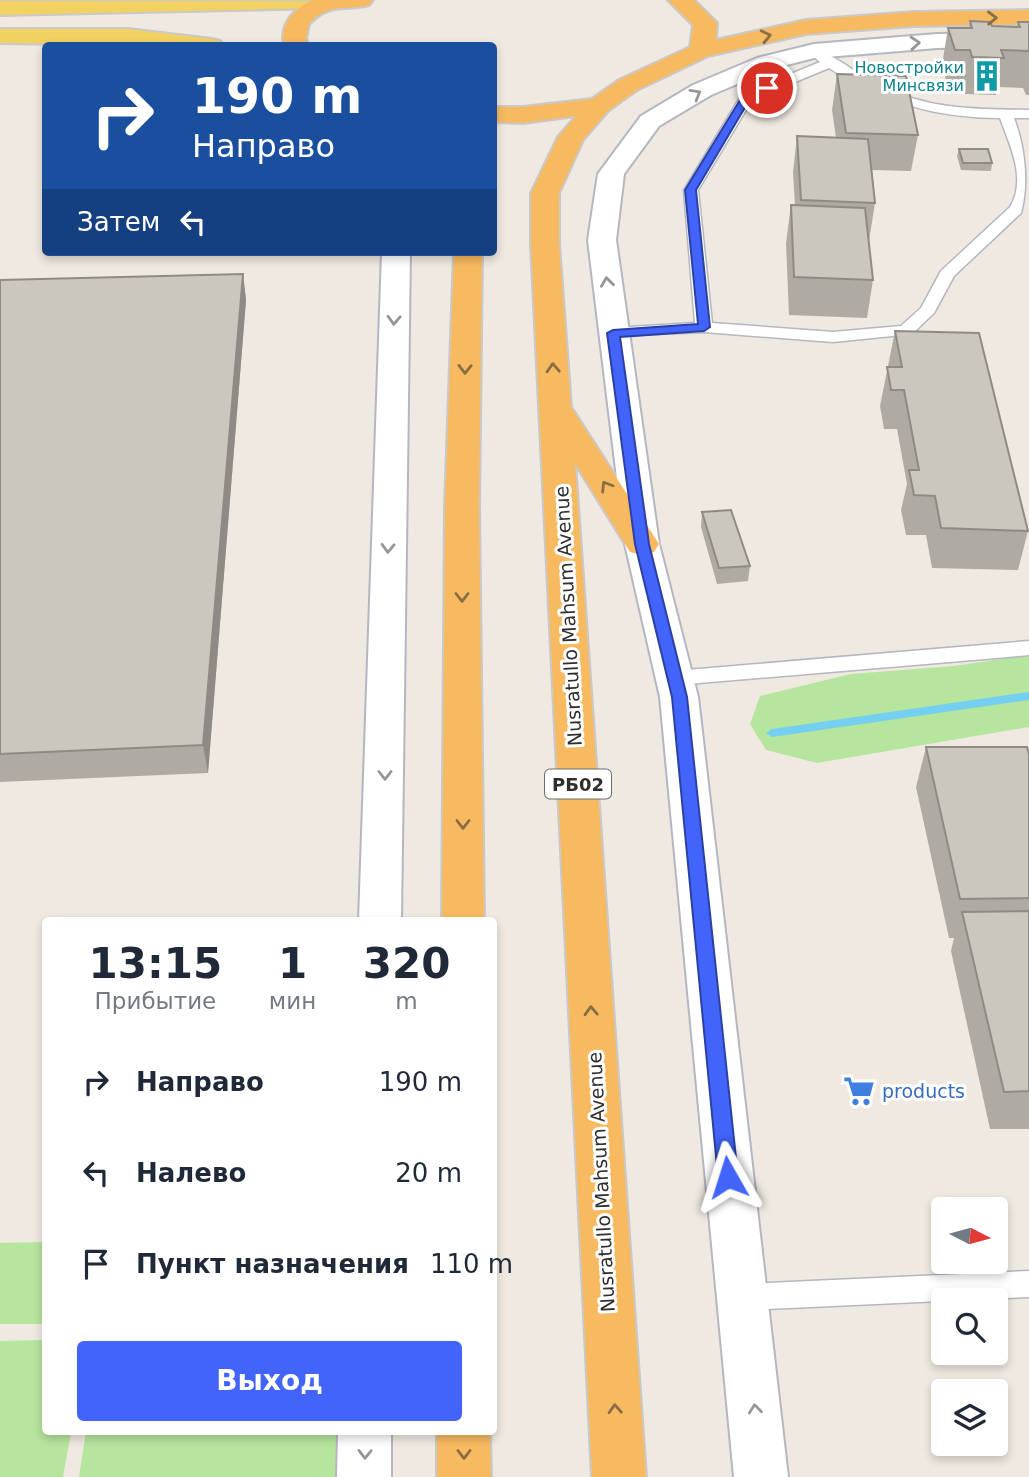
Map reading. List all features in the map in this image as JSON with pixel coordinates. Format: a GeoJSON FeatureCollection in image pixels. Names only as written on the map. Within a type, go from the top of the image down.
{"type":"FeatureCollection","features":[{"type":"Feature","properties":{"kind":"highway"},"geometry":{"type":"LineString","coordinates":[[294,42],[292,36],[298,20],[329,1],[360,0]]}},
{"type":"Feature","properties":{"kind":"highway"},"geometry":{"type":"LineString","coordinates":[[680,0],[705,23],[705,38],[699,51]]}},
{"type":"Feature","properties":{"kind":"highway"},"geometry":{"type":"LineString","coordinates":[[699,51],[806,27],[914,19],[1029,17]]}},
{"type":"Feature","properties":{"kind":"highway","name":"Nusratullo Mahsum Avenue"},"geometry":{"type":"LineString","coordinates":[[619,1477],[545,244],[545,192],[571,137],[599,106],[628,85],[699,51]]}},
{"type":"Feature","properties":{"kind":"highway"},"geometry":{"type":"LineString","coordinates":[[497,114],[523,116],[599,106]]}},
{"type":"Feature","properties":{"kind":"highway"},"geometry":{"type":"LineString","coordinates":[[463,917],[462,507],[468,256]]}},
{"type":"Feature","properties":{"kind":"highway"},"geometry":{"type":"LineString","coordinates":[[555,407],[642,544]]}},
{"type":"Feature","properties":{"kind":"highway"},"geometry":{"type":"LineString","coordinates":[[464,1435],[464,1477]]}},
{"type":"Feature","properties":{"kind":"main road"},"geometry":{"type":"LineString","coordinates":[[0,8],[329,1]]}},
{"type":"Feature","properties":{"kind":"main road"},"geometry":{"type":"LineString","coordinates":[[0,36],[128,36],[178,42]]}},
{"type":"Feature","properties":{"kind":"street"},"geometry":{"type":"LineString","coordinates":[[761,1477],[679,697],[642,544],[602,240],[611,174],[650,121],[691,96],[766,63],[937,41],[1029,39]]}},
{"type":"Feature","properties":{"kind":"street"},"geometry":{"type":"LineString","coordinates":[[380,917],[396,256]]}},
{"type":"Feature","properties":{"kind":"street"},"geometry":{"type":"LineString","coordinates":[[364,1477],[365,1435]]}},
{"type":"Feature","properties":{"kind":"lane"},"geometry":{"type":"LineString","coordinates":[[704,327],[691,190],[747,97],[822,57],[843,73],[880,91],[936,110],[1029,114]]}},
{"type":"Feature","properties":{"kind":"lane"},"geometry":{"type":"LineString","coordinates":[[613,333],[704,327],[833,337],[906,331],[928,310],[947,274],[973,247],[1016,210],[1025,195],[1023,162],[1005,113]]}},
{"type":"Feature","properties":{"kind":"lane"},"geometry":{"type":"LineString","coordinates":[[675,678],[791,666],[934,659],[1029,648]]}},
{"type":"Feature","properties":{"kind":"lane"},"geometry":{"type":"LineString","coordinates":[[744,1297],[1029,1284]]}},
{"type":"Feature","properties":{"kind":"green space"},"geometry":{"type":"Polygon","coordinates":[[[1029,655],[1029,727],[817,763],[766,750],[750,724],[760,696],[851,674],[954,666],[1029,655]]]}},
{"type":"Feature","properties":{"kind":"green space"},"geometry":{"type":"Polygon","coordinates":[[[42,1242],[42,1324],[0,1324],[0,1243],[42,1242]]]}},
{"type":"Feature","properties":{"kind":"green space"},"geometry":{"type":"Polygon","coordinates":[[[42,1340],[42,1435],[70,1435],[63,1477],[0,1477],[0,1341],[42,1340]]]}},
{"type":"Feature","properties":{"kind":"green space"},"geometry":{"type":"Polygon","coordinates":[[[86,1435],[369,1435],[367,1477],[79,1477],[86,1435]]]}},
{"type":"Feature","properties":{"kind":"building"},"geometry":{"type":"Polygon","coordinates":[[[970,21],[990,22],[992,26],[1020,27],[1018,22],[1029,22],[1029,51],[1001,50],[1004,58],[972,57],[970,50],[955,50],[948,28],[972,28],[970,21]]]}},
{"type":"Feature","properties":{"kind":"building"},"geometry":{"type":"Polygon","coordinates":[[[837,74],[906,76],[918,135],[846,133],[837,74]]]}},
{"type":"Feature","properties":{"kind":"building"},"geometry":{"type":"Polygon","coordinates":[[[797,136],[868,139],[875,203],[801,200],[797,136]]]}},
{"type":"Feature","properties":{"kind":"building"},"geometry":{"type":"Polygon","coordinates":[[[959,149],[988,149],[992,163],[963,163],[959,149]]]}},
{"type":"Feature","properties":{"kind":"building"},"geometry":{"type":"Polygon","coordinates":[[[791,205],[865,208],[873,280],[794,277],[791,205]]]}},
{"type":"Feature","properties":{"kind":"building"},"geometry":{"type":"Polygon","coordinates":[[[243,274],[203,745],[0,754],[0,280],[243,274]]]}},
{"type":"Feature","properties":{"kind":"building"},"geometry":{"type":"Polygon","coordinates":[[[895,331],[979,333],[1028,531],[941,528],[935,496],[914,495],[909,470],[919,470],[904,390],[891,390],[887,367],[902,367],[895,331]]]}},
{"type":"Feature","properties":{"kind":"building"},"geometry":{"type":"Polygon","coordinates":[[[731,510],[750,566],[719,568],[702,512],[731,510]]]}},
{"type":"Feature","properties":{"kind":"building"},"geometry":{"type":"Polygon","coordinates":[[[926,747],[1027,747],[1029,898],[960,899],[926,747]]]}},
{"type":"Feature","properties":{"kind":"building"},"geometry":{"type":"Polygon","coordinates":[[[1029,911],[1029,1091],[1004,1092],[962,912],[1029,911]]]}},
{"type":"Feature","properties":{"kind":"waterway"},"geometry":{"type":"LineString","coordinates":[[772,733],[1029,696]]}},
{"type":"Feature","properties":{"kind":"place","name":"Новостройки Минсвязи"},"geometry":{"type":"Point","coordinates":[987,76]}},
{"type":"Feature","properties":{"kind":"place","name":"products"},"geometry":{"type":"Point","coordinates":[859,1091]}},
{"type":"Feature","properties":{"kind":"route"},"geometry":{"type":"LineString","coordinates":[[728,1177],[679,697],[642,544],[613,333],[704,327],[691,190],[747,97],[767,88]]}}]}
